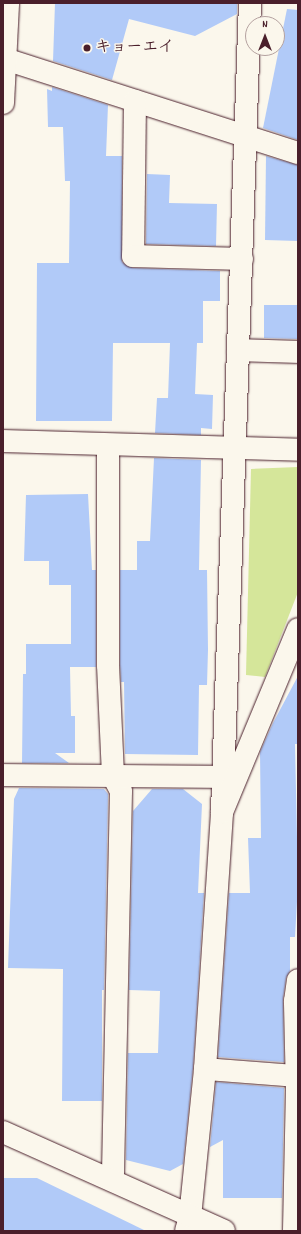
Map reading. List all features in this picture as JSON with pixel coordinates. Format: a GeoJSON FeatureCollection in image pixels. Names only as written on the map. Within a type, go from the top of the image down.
{"type":"FeatureCollection","features":[{"type":"Feature","properties":{"kind":"street"},"geometry":{"type":"LineString","coordinates":[[3,103],[8,3]]}},
{"type":"Feature","properties":{"kind":"street"},"geometry":{"type":"LineString","coordinates":[[188,1224],[206,1069],[222,812],[247,136],[250,3]]}},
{"type":"Feature","properties":{"kind":"street"},"geometry":{"type":"LineString","coordinates":[[6,59],[298,153]]}},
{"type":"Feature","properties":{"kind":"street"},"geometry":{"type":"LineString","coordinates":[[136,101],[133,256],[242,259]]}},
{"type":"Feature","properties":{"kind":"street"},"geometry":{"type":"LineString","coordinates":[[238,350],[298,352]]}},
{"type":"Feature","properties":{"kind":"street"},"geometry":{"type":"LineString","coordinates":[[3,441],[108,446],[298,450]]}},
{"type":"Feature","properties":{"kind":"street"},"geometry":{"type":"LineString","coordinates":[[108,446],[108,665],[113,776],[121,791],[113,1180]]}},
{"type":"Feature","properties":{"kind":"street"},"geometry":{"type":"LineString","coordinates":[[222,812],[298,629]]}},
{"type":"Feature","properties":{"kind":"street"},"geometry":{"type":"LineString","coordinates":[[3,775],[223,777]]}},
{"type":"Feature","properties":{"kind":"street"},"geometry":{"type":"LineString","coordinates":[[294,1231],[297,1076],[295,1001],[298,980]]}},
{"type":"Feature","properties":{"kind":"street"},"geometry":{"type":"LineString","coordinates":[[206,1069],[297,1076]]}},
{"type":"Feature","properties":{"kind":"street"},"geometry":{"type":"LineString","coordinates":[[3,1132],[113,1180],[188,1224],[224,1231]]}},
{"type":"Feature","properties":{"kind":"green space"},"geometry":{"type":"Polygon","coordinates":[[[298,467],[298,592],[265,677],[246,675],[251,469],[298,467]]]}},
{"type":"Feature","properties":{"kind":"building","name":"キョーエイ"},"geometry":{"type":"Polygon","coordinates":[[[55,3],[237,3],[237,14],[195,36],[129,19],[112,80],[53,61],[55,3]]]}},
{"type":"Feature","properties":{"kind":"building"},"geometry":{"type":"Polygon","coordinates":[[[287,9],[298,10],[298,140],[263,128],[278,56],[285,56],[285,19],[287,9]]]}},
{"type":"Feature","properties":{"kind":"building"},"geometry":{"type":"Polygon","coordinates":[[[52,87],[108,105],[106,156],[122,156],[122,262],[133,268],[220,271],[220,301],[203,301],[203,343],[197,343],[195,394],[213,395],[212,429],[201,428],[201,435],[155,433],[157,398],[168,398],[170,343],[113,343],[112,421],[36,421],[37,263],[69,263],[70,181],[65,181],[63,127],[48,127],[47,89],[52,91],[52,87]]]}},
{"type":"Feature","properties":{"kind":"building"},"geometry":{"type":"Polygon","coordinates":[[[266,156],[298,165],[298,241],[265,240],[266,156]]]}},
{"type":"Feature","properties":{"kind":"building"},"geometry":{"type":"Polygon","coordinates":[[[147,174],[170,175],[169,203],[217,204],[216,246],[146,244],[147,174]]]}},
{"type":"Feature","properties":{"kind":"building"},"geometry":{"type":"Polygon","coordinates":[[[264,305],[298,305],[298,339],[264,338],[264,305]]]}},
{"type":"Feature","properties":{"kind":"building"},"geometry":{"type":"Polygon","coordinates":[[[154,458],[201,460],[199,570],[207,570],[208,650],[207,685],[199,685],[198,755],[125,754],[124,682],[121,682],[120,665],[120,570],[137,570],[137,541],[150,541],[154,458]]]}},
{"type":"Feature","properties":{"kind":"building"},"geometry":{"type":"Polygon","coordinates":[[[88,494],[92,570],[96,570],[96,667],[70,667],[71,716],[75,716],[75,753],[55,753],[69,763],[22,763],[23,674],[26,674],[26,644],[71,644],[71,585],[49,585],[49,561],[24,561],[26,495],[88,494]]]}},
{"type":"Feature","properties":{"kind":"building"},"geometry":{"type":"Polygon","coordinates":[[[298,676],[298,744],[295,744],[298,884],[295,937],[290,937],[290,971],[286,978],[283,999],[284,1062],[218,1057],[229,893],[250,893],[248,838],[261,838],[260,752],[273,723],[298,676]]]}},
{"type":"Feature","properties":{"kind":"building"},"geometry":{"type":"Polygon","coordinates":[[[19,788],[104,789],[108,794],[104,990],[102,990],[102,1101],[62,1101],[63,969],[8,968],[14,799],[19,788]]]}},
{"type":"Feature","properties":{"kind":"building"},"geometry":{"type":"Polygon","coordinates":[[[152,789],[183,789],[202,804],[198,893],[204,893],[193,1068],[183,1164],[170,1171],[126,1160],[128,1053],[158,1053],[160,991],[129,990],[133,811],[152,789]]]}},
{"type":"Feature","properties":{"kind":"building"},"geometry":{"type":"Polygon","coordinates":[[[216,1082],[284,1088],[282,1198],[223,1198],[223,1140],[210,1147],[216,1082]]]}},
{"type":"Feature","properties":{"kind":"building"},"geometry":{"type":"Polygon","coordinates":[[[3,1178],[37,1178],[146,1231],[3,1231],[3,1178]]]}},
{"type":"Feature","properties":{"kind":"place","name":"キョーエイ"},"geometry":{"type":"Point","coordinates":[87,48]}}]}
